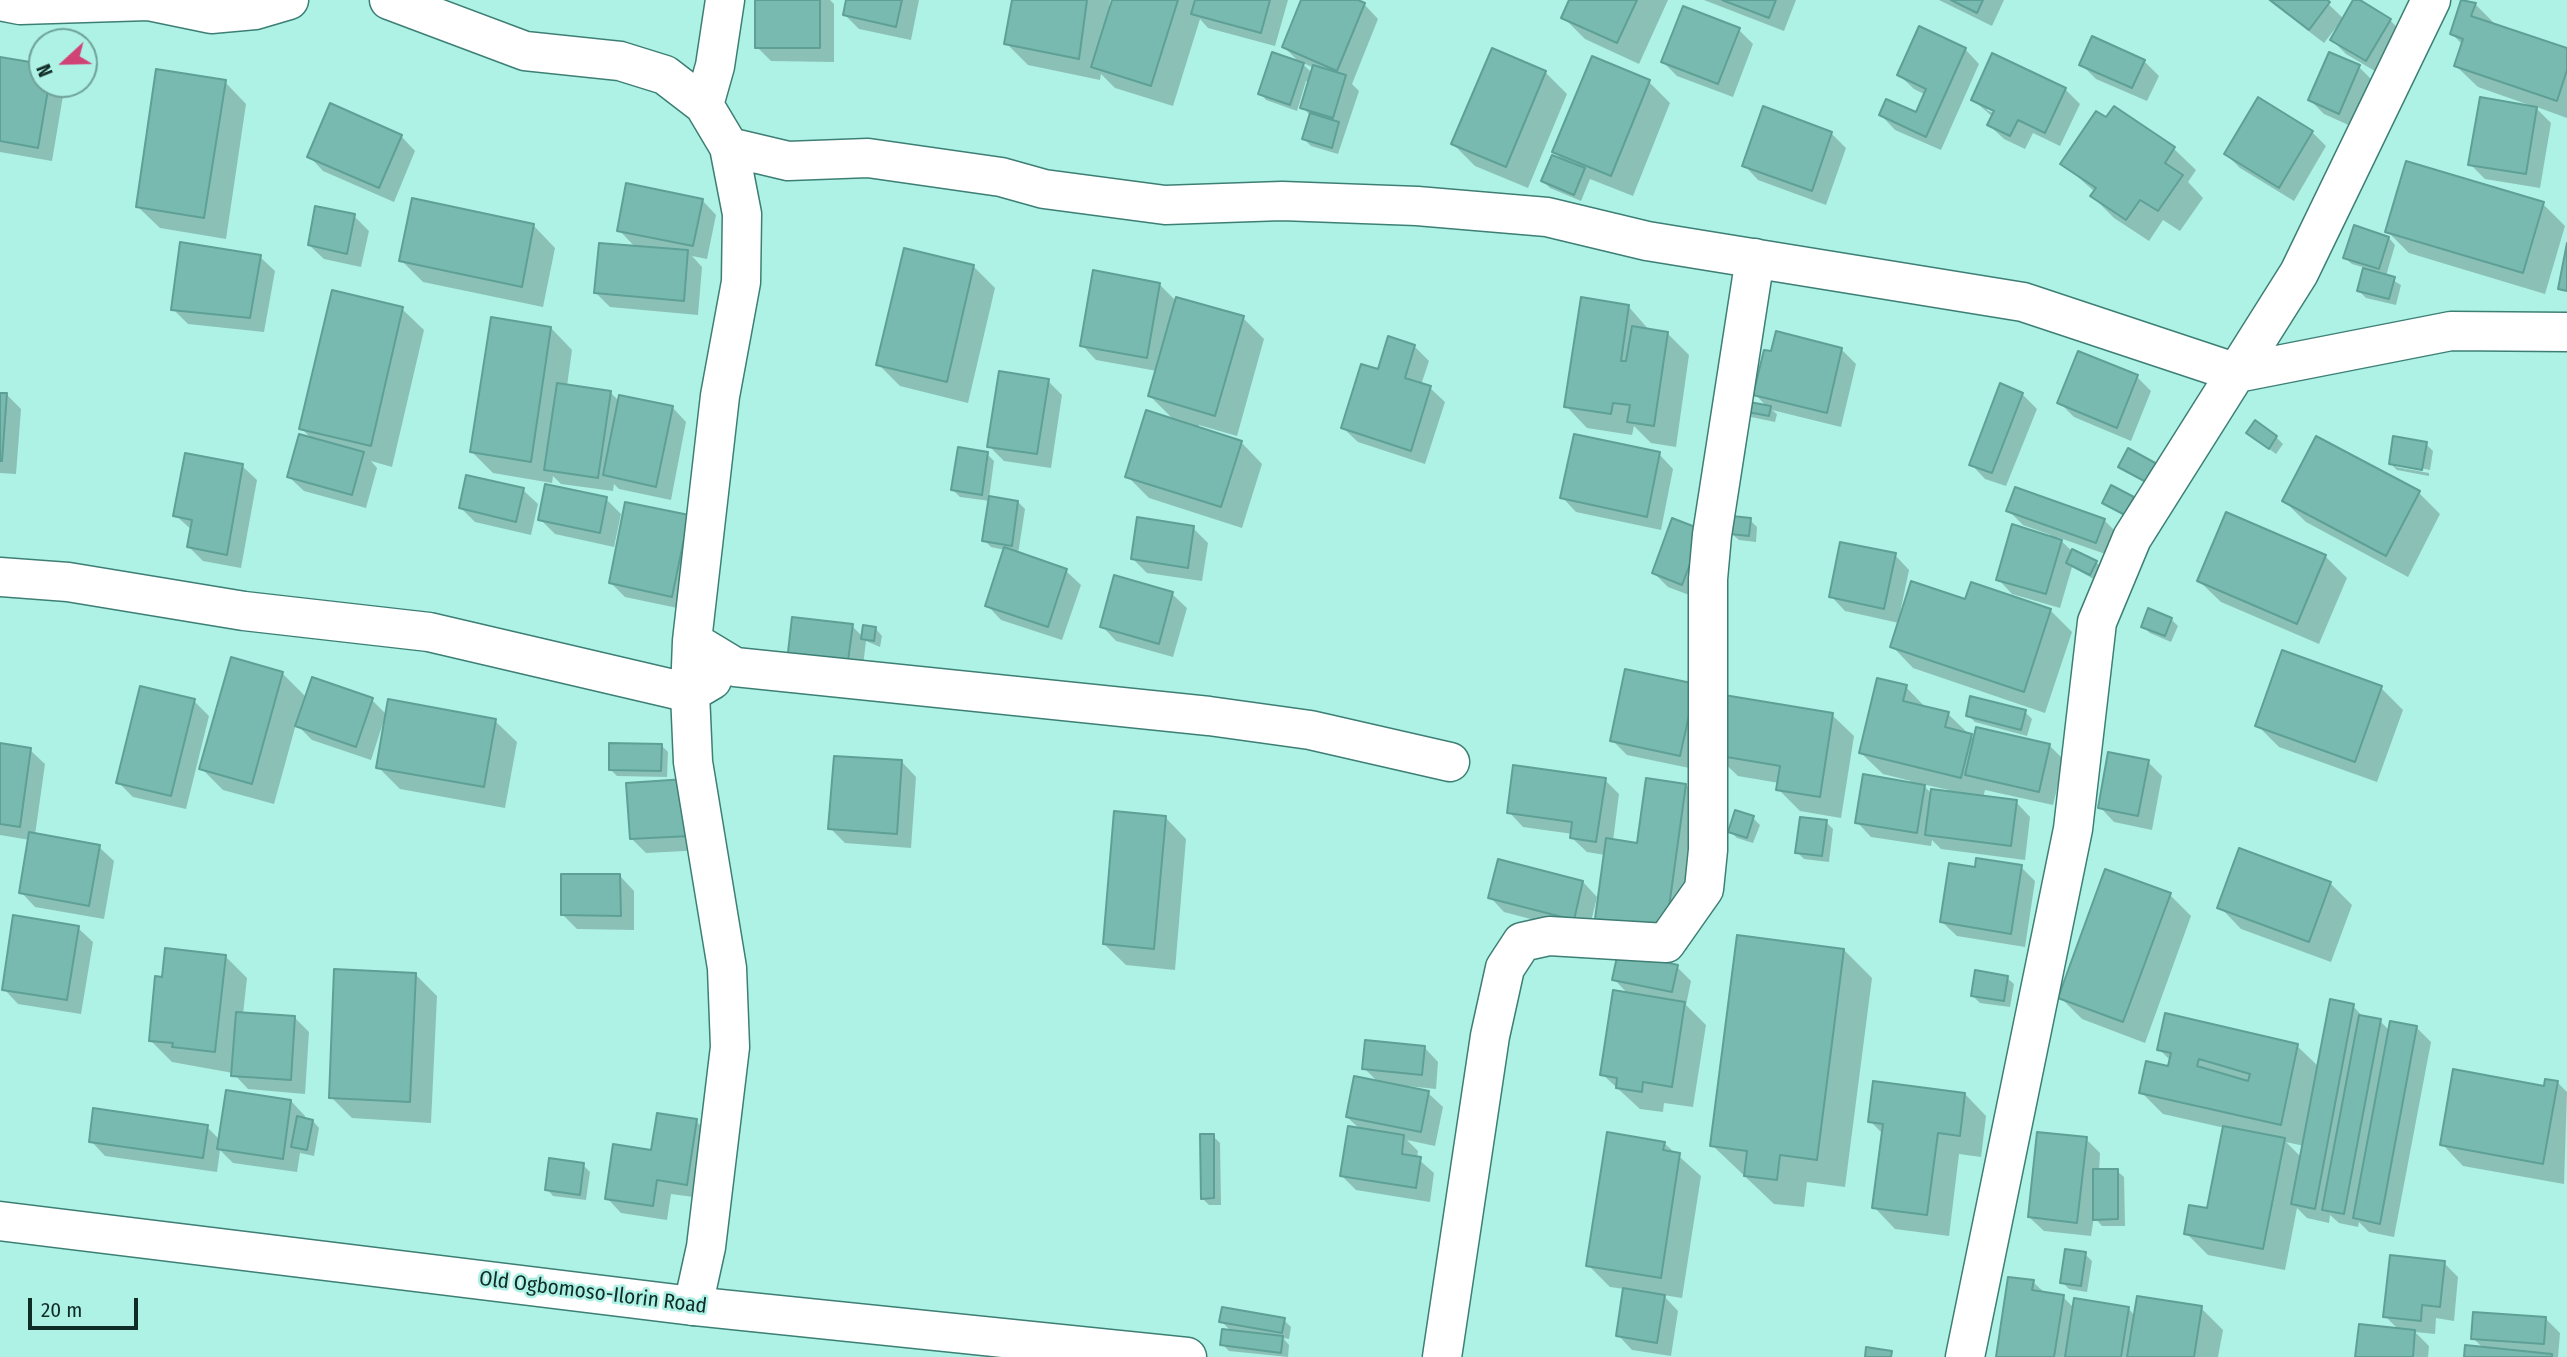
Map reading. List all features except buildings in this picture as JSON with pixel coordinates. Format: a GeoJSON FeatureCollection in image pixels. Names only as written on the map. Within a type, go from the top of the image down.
{"type":"FeatureCollection","features":[{"type":"Feature","properties":{"kind":"main road"},"geometry":{"type":"LineString","coordinates":[[0,1],[20,5],[148,1],[211,14],[255,10],[289,0]]}},
{"type":"Feature","properties":{"kind":"main road"},"geometry":{"type":"LineString","coordinates":[[389,0],[525,51],[620,61],[665,75],[704,104],[729,146],[742,214],[741,282],[720,396],[692,641],[690,693],[693,762],[727,968],[730,1047],[706,1247],[693,1306]]}},
{"type":"Feature","properties":{"kind":"main road"},"geometry":{"type":"LineString","coordinates":[[704,104],[715,66],[724,0]]}},
{"type":"Feature","properties":{"kind":"main road"},"geometry":{"type":"LineString","coordinates":[[1965,1357],[2073,829],[2097,622],[2132,538],[2299,273],[2422,4]]}},
{"type":"Feature","properties":{"kind":"main road"},"geometry":{"type":"LineString","coordinates":[[729,146],[788,161],[868,158],[1001,177],[1044,189],[1165,205],[1282,201],[1417,206],[1548,217],[1647,241],[2023,302],[2237,373],[2451,331],[2567,332]]}},
{"type":"Feature","properties":{"kind":"main road"},"geometry":{"type":"LineString","coordinates":[[742,214],[788,161]]}},
{"type":"Feature","properties":{"kind":"main road"},"geometry":{"type":"LineString","coordinates":[[1442,1357],[1490,1037],[1505,968],[1522,942],[1549,936],[1666,943],[1704,889],[1708,850],[1709,568],[1755,258]]}},
{"type":"Feature","properties":{"kind":"main road"},"geometry":{"type":"LineString","coordinates":[[0,577],[68,582],[244,611],[429,632],[690,693],[735,667]]}},
{"type":"Feature","properties":{"kind":"main road"},"geometry":{"type":"LineString","coordinates":[[692,641],[735,667],[1209,716],[1310,730],[1450,762]]}},
{"type":"Feature","properties":{"kind":"main road","name":"Old Ogbomoso-Ilorin Road"},"geometry":{"type":"LineString","coordinates":[[0,1222],[693,1306],[1187,1357]]}}]}
